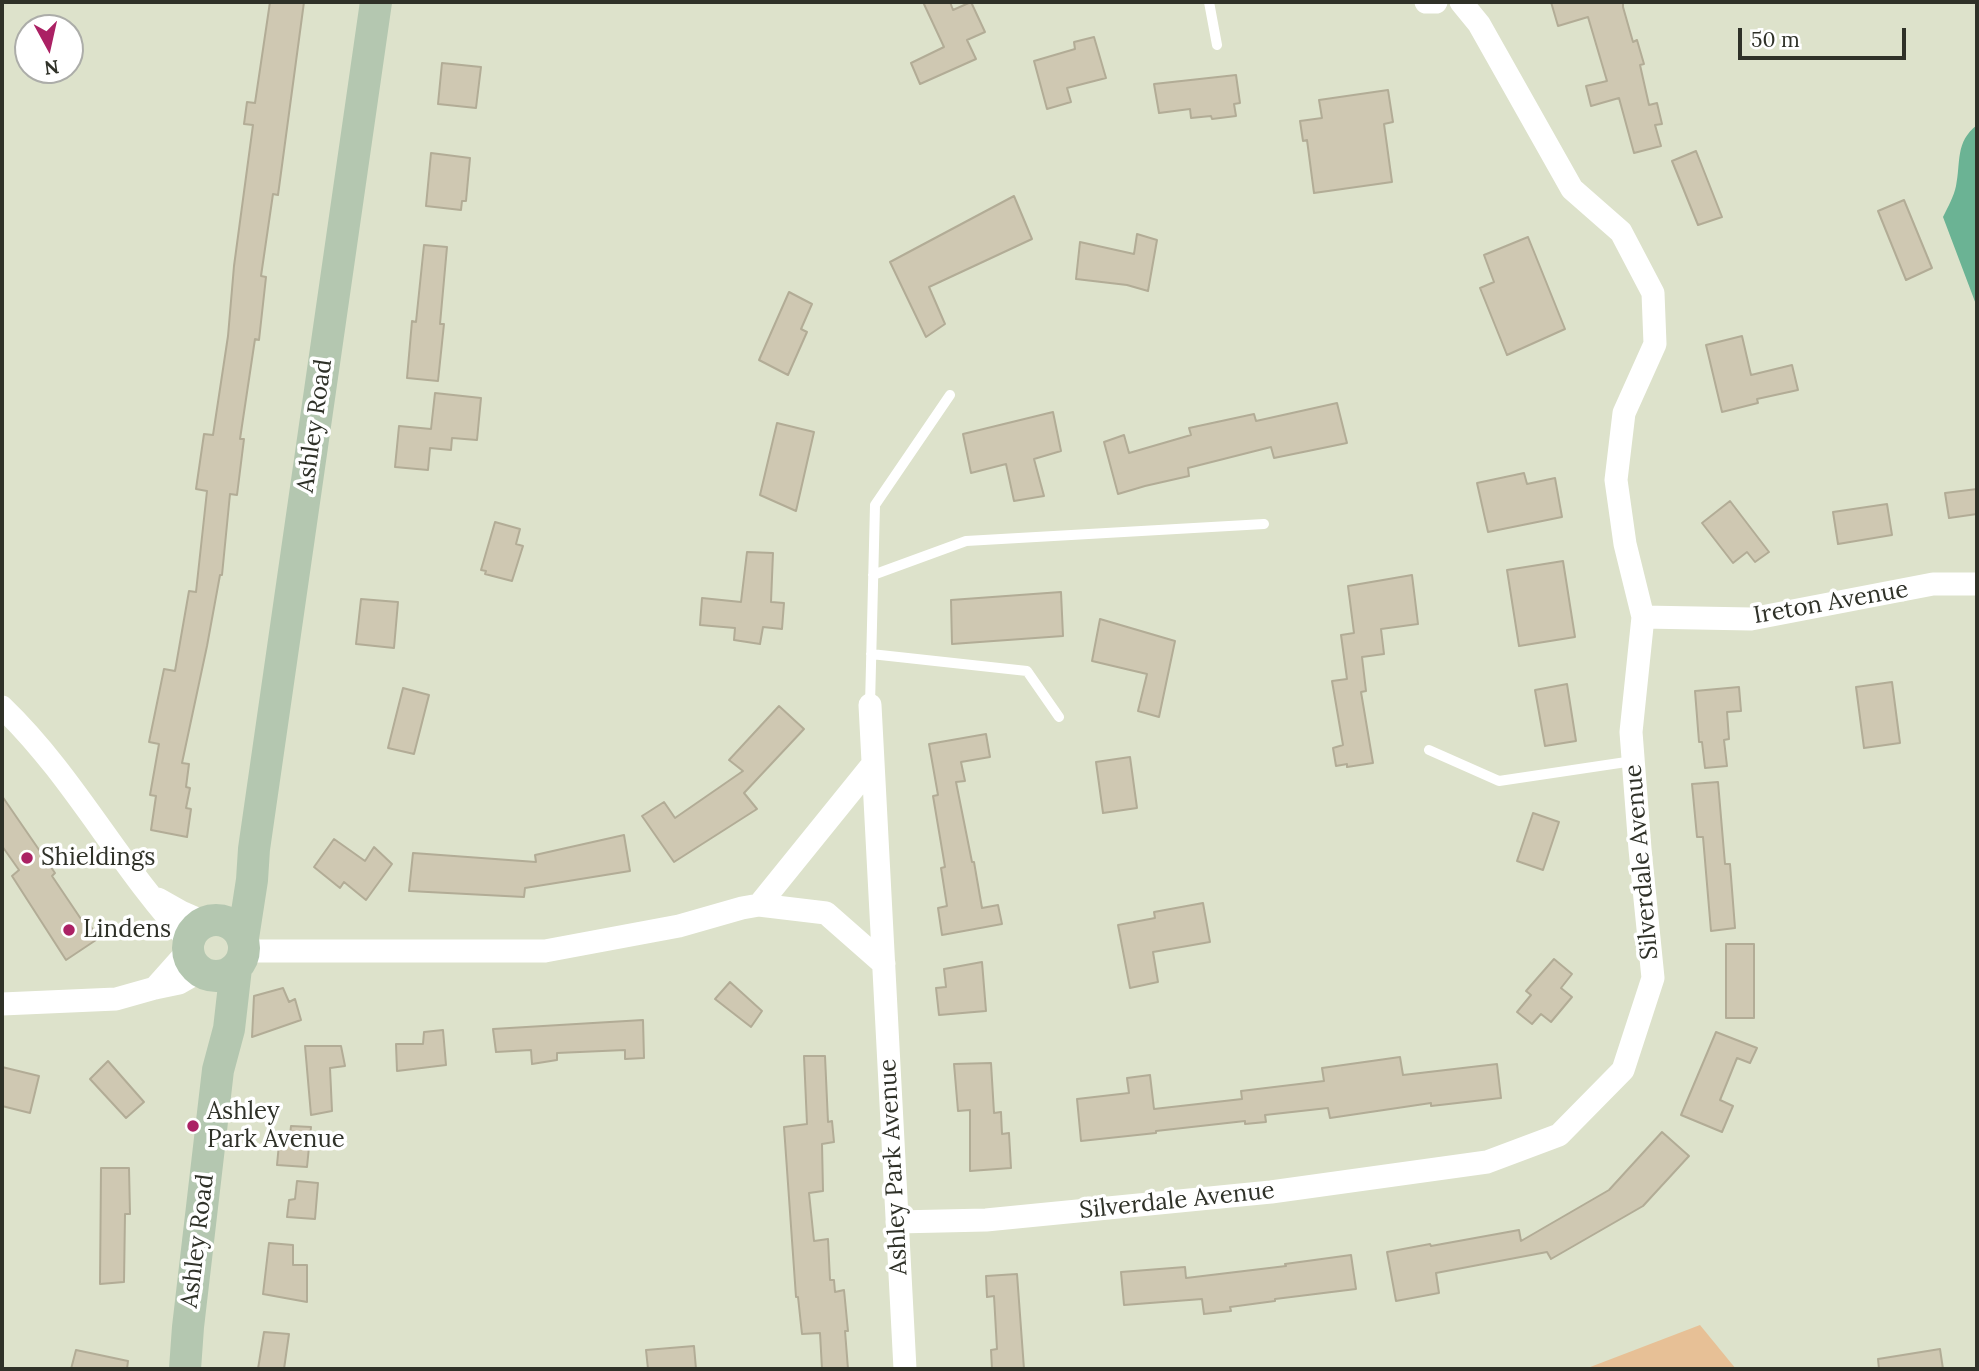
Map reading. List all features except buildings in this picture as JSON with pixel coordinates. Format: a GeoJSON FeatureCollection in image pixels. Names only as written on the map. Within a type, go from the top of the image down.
{"type":"FeatureCollection","features":[{"type":"Feature","properties":{"kind":"main road","name":"Ashley Road"},"geometry":{"type":"LineString","coordinates":[[185,1369],[218,1070],[215,949],[240,877],[254,849],[376,2]]}},
{"type":"Feature","properties":{"kind":"street"},"geometry":{"type":"LineString","coordinates":[[1426,2],[1436,2]]}},
{"type":"Feature","properties":{"kind":"street","name":"Silverdale Avenue"},"geometry":{"type":"LineString","coordinates":[[897,1222],[986,1220],[1271,1192],[1487,1162],[1559,1135],[1623,1070],[1653,978],[1631,732],[1643,617],[1625,544],[1616,480],[1624,413],[1655,344],[1653,293],[1621,232],[1572,189],[1479,24],[1461,2]]}},
{"type":"Feature","properties":{"kind":"street","name":"Ireton Avenue"},"geometry":{"type":"LineString","coordinates":[[1643,617],[1751,619],[1933,584],[1977,584]]}},
{"type":"Feature","properties":{"kind":"street","name":"Ashley Park Avenue"},"geometry":{"type":"LineString","coordinates":[[870,705],[905,1369]]}},
{"type":"Feature","properties":{"kind":"street"},"geometry":{"type":"LineString","coordinates":[[2,707],[64,780],[149,894],[215,949],[545,951],[679,926],[759,905],[826,913],[884,964]]}},
{"type":"Feature","properties":{"kind":"street"},"geometry":{"type":"LineString","coordinates":[[759,905],[873,765]]}},
{"type":"Feature","properties":{"kind":"street"},"geometry":{"type":"LineString","coordinates":[[2,1004],[116,999],[179,983],[215,949]]}},
{"type":"Feature","properties":{"kind":"lane"},"geometry":{"type":"LineString","coordinates":[[1209,2],[1217,45]]}},
{"type":"Feature","properties":{"kind":"lane"},"geometry":{"type":"LineString","coordinates":[[870,705],[875,505],[950,395]]}},
{"type":"Feature","properties":{"kind":"lane"},"geometry":{"type":"LineString","coordinates":[[873,575],[966,541],[1264,524]]}},
{"type":"Feature","properties":{"kind":"lane"},"geometry":{"type":"LineString","coordinates":[[872,654],[1027,671],[1059,717]]}},
{"type":"Feature","properties":{"kind":"lane"},"geometry":{"type":"LineString","coordinates":[[1429,750],[1499,781],[1633,761]]}},
{"type":"Feature","properties":{"kind":"shaded area"},"geometry":{"type":"Polygon","coordinates":[[[1977,125],[1977,307],[1943,217],[1955,190],[1962,145],[1977,125]]]}},
{"type":"Feature","properties":{"kind":"shaded area"},"geometry":{"type":"Polygon","coordinates":[[[1700,1325],[1736,1369],[1585,1369],[1700,1325]]]}},
{"type":"Feature","properties":{"kind":"place","name":"Shieldings"},"geometry":{"type":"Point","coordinates":[27,858]}},
{"type":"Feature","properties":{"kind":"place","name":"Lindens"},"geometry":{"type":"Point","coordinates":[69,930]}},
{"type":"Feature","properties":{"kind":"place","name":"Ashley Park Avenue"},"geometry":{"type":"Point","coordinates":[193,1126]}}]}
